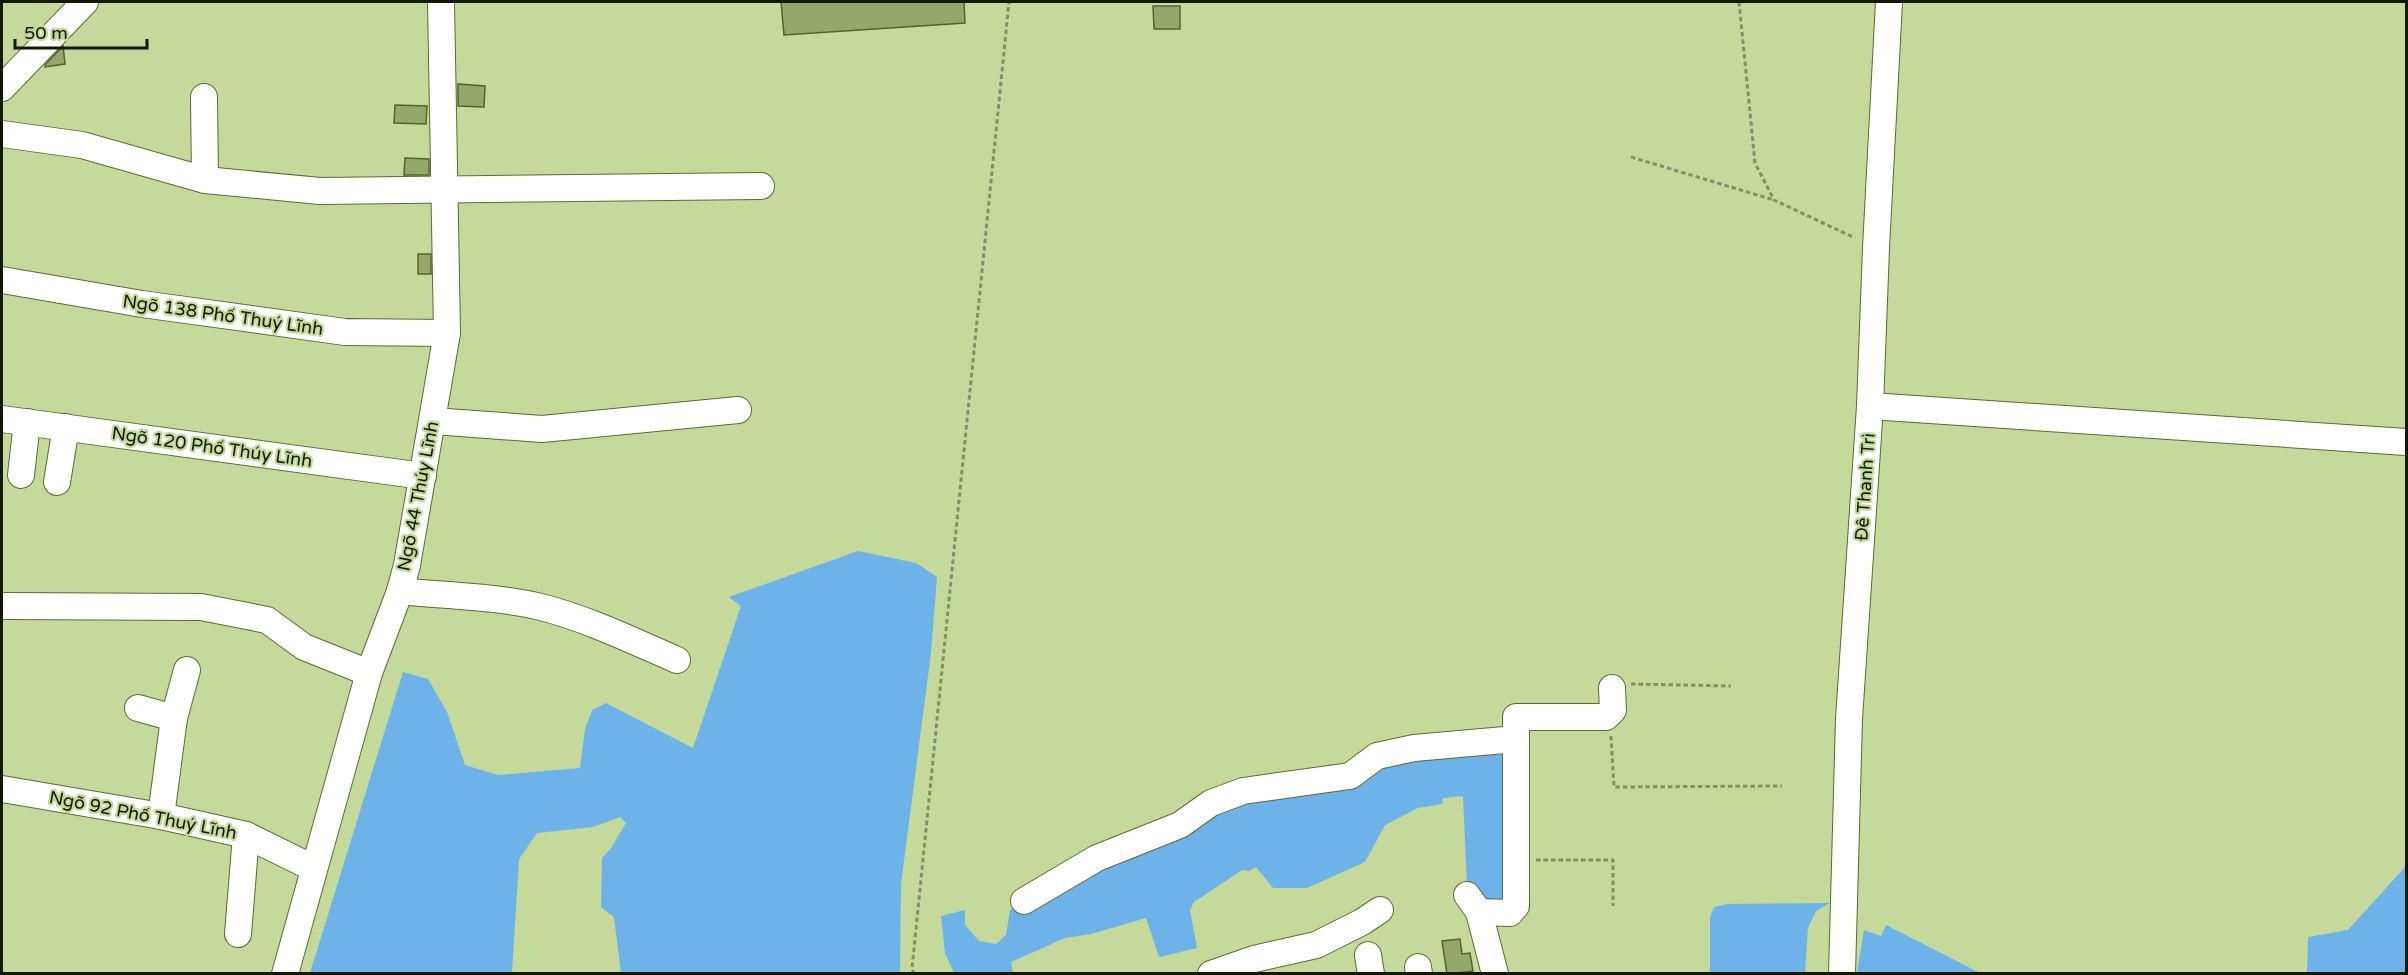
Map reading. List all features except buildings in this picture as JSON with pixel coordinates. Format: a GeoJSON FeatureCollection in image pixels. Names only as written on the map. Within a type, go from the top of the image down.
{"type":"FeatureCollection","features":[{"type":"Feature","properties":{"kind":"street"},"geometry":{"type":"LineString","coordinates":[[2,88],[84,2]]}},
{"type":"Feature","properties":{"kind":"street","name":"Ngõ 44 Thúy Lĩnh"},"geometry":{"type":"LineString","coordinates":[[285,974],[369,674],[400,591],[407,565],[433,421],[447,333],[441,2]]}},
{"type":"Feature","properties":{"kind":"street","name":"Đê Thanh Trì"},"geometry":{"type":"LineString","coordinates":[[1842,974],[1849,719],[1870,406],[1889,2]]}},
{"type":"Feature","properties":{"kind":"street"},"geometry":{"type":"LineString","coordinates":[[204,97],[205,180]]}},
{"type":"Feature","properties":{"kind":"street"},"geometry":{"type":"LineString","coordinates":[[2,134],[82,145],[205,180],[320,191],[761,186]]}},
{"type":"Feature","properties":{"kind":"street","name":"Ngõ 138 Phố Thuý Lĩnh"},"geometry":{"type":"LineString","coordinates":[[2,280],[142,304],[345,332],[447,333]]}},
{"type":"Feature","properties":{"kind":"street"},"geometry":{"type":"LineString","coordinates":[[1870,406],[2406,442]]}},
{"type":"Feature","properties":{"kind":"street"},"geometry":{"type":"LineString","coordinates":[[433,421],[542,429],[738,410]]}},
{"type":"Feature","properties":{"kind":"street","name":"Ngõ 120 Phố Thúy Lĩnh"},"geometry":{"type":"LineString","coordinates":[[2,419],[423,476]]}},
{"type":"Feature","properties":{"kind":"street"},"geometry":{"type":"LineString","coordinates":[[21,475],[27,422]]}},
{"type":"Feature","properties":{"kind":"street"},"geometry":{"type":"LineString","coordinates":[[57,482],[66,427]]}},
{"type":"Feature","properties":{"kind":"street"},"geometry":{"type":"LineString","coordinates":[[400,591],[538,606],[571,615],[678,660]]}},
{"type":"Feature","properties":{"kind":"street"},"geometry":{"type":"LineString","coordinates":[[2,606],[201,607],[267,620],[304,647],[369,674]]}},
{"type":"Feature","properties":{"kind":"street"},"geometry":{"type":"LineString","coordinates":[[161,816],[174,718],[188,670]]}},
{"type":"Feature","properties":{"kind":"street"},"geometry":{"type":"LineString","coordinates":[[1495,974],[1473,904],[1510,913],[1516,906],[1516,717],[1606,717],[1611,701]]}},
{"type":"Feature","properties":{"kind":"street"},"geometry":{"type":"LineString","coordinates":[[138,708],[174,718]]}},
{"type":"Feature","properties":{"kind":"street"},"geometry":{"type":"LineString","coordinates":[[1024,901],[1097,858],[1180,825],[1211,803],[1243,791],[1350,776],[1377,756],[1414,748],[1516,739]]}},
{"type":"Feature","properties":{"kind":"street","name":"Ngõ 92 Phố Thuý Lĩnh"},"geometry":{"type":"LineString","coordinates":[[2,789],[161,816],[246,835],[313,868]]}},
{"type":"Feature","properties":{"kind":"street"},"geometry":{"type":"LineString","coordinates":[[238,934],[246,835]]}},
{"type":"Feature","properties":{"kind":"street"},"geometry":{"type":"LineString","coordinates":[[1211,974],[1256,966],[1316,945],[1362,922],[1380,910]]}},
{"type":"Feature","properties":{"kind":"path"},"geometry":{"type":"LineString","coordinates":[[914,974],[912,969],[1009,2]]}},
{"type":"Feature","properties":{"kind":"path"},"geometry":{"type":"LineString","coordinates":[[1739,2],[1755,163],[1774,200]]}},
{"type":"Feature","properties":{"kind":"path"},"geometry":{"type":"LineString","coordinates":[[1631,157],[1774,200],[1876,248]]}},
{"type":"Feature","properties":{"kind":"path"},"geometry":{"type":"LineString","coordinates":[[1731,686],[1613,684],[1611,701],[1614,787],[1782,786]]}},
{"type":"Feature","properties":{"kind":"path"},"geometry":{"type":"LineString","coordinates":[[1517,860],[1613,860],[1613,906]]}},
{"type":"Feature","properties":{"kind":"water"},"geometry":{"type":"Polygon","coordinates":[[[858,551],[916,563],[937,577],[931,653],[901,884],[900,973],[621,973],[614,917],[601,907],[602,858],[626,823],[620,817],[593,827],[537,833],[519,859],[512,973],[310,973],[403,672],[428,679],[447,712],[465,765],[498,775],[580,768],[585,729],[592,710],[606,703],[693,748],[741,606],[729,597],[858,551]]]}},
{"type":"Feature","properties":{"kind":"water"},"geometry":{"type":"Polygon","coordinates":[[[1505,742],[1512,897],[1502,906],[1484,906],[1467,885],[1463,796],[1443,798],[1442,804],[1418,808],[1385,825],[1365,862],[1307,888],[1273,888],[1256,867],[1249,871],[1242,870],[1194,902],[1190,910],[1197,948],[1159,957],[1146,918],[1091,934],[1065,938],[1011,962],[1013,973],[954,973],[945,953],[941,916],[965,910],[965,925],[979,941],[996,944],[1006,935],[1010,910],[1214,805],[1382,757],[1505,742]]]}},
{"type":"Feature","properties":{"kind":"water"},"geometry":{"type":"Polygon","coordinates":[[[2406,866],[2406,973],[2307,973],[2308,937],[2348,930],[2406,866]]]}},
{"type":"Feature","properties":{"kind":"water"},"geometry":{"type":"Polygon","coordinates":[[[1830,903],[1816,911],[1808,928],[1805,973],[1710,973],[1710,917],[1714,907],[1728,904],[1830,903]]]}},
{"type":"Feature","properties":{"kind":"water"},"geometry":{"type":"Polygon","coordinates":[[[1886,925],[1980,973],[1857,973],[1864,930],[1881,936],[1886,925]]]}}]}
